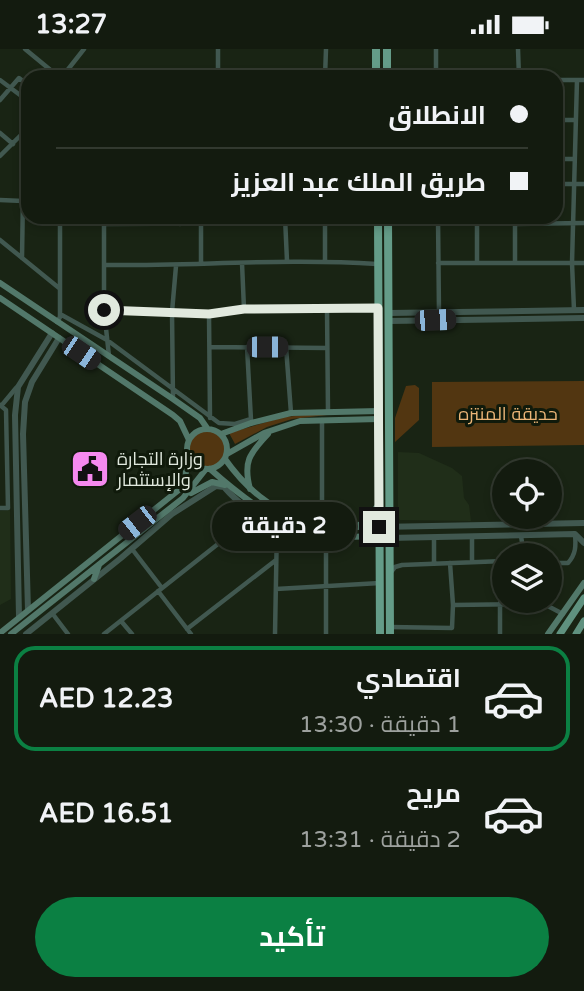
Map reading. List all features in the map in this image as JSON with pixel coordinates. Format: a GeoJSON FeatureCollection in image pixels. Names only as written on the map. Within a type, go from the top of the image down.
{"type":"FeatureCollection","features":[{"type":"Feature","properties":{"kind":"highway"},"geometry":{"type":"LineString","coordinates":[[387,49],[387,70]]}},
{"type":"Feature","properties":{"kind":"highway"},"geometry":{"type":"LineString","coordinates":[[374,51],[375,70]]}},
{"type":"Feature","properties":{"kind":"highway"},"geometry":{"type":"LineString","coordinates":[[378,224],[379,504],[389,575],[390,631]]}},
{"type":"Feature","properties":{"kind":"highway"},"geometry":{"type":"LineString","coordinates":[[380,634],[382,534],[389,527],[388,224]]}},
{"type":"Feature","properties":{"kind":"main road"},"geometry":{"type":"LineString","coordinates":[[0,283],[59,318],[110,358],[200,418],[207,428],[221,433],[227,443],[226,457],[251,491],[278,509],[302,519],[382,534]]}},
{"type":"Feature","properties":{"kind":"main road"},"geometry":{"type":"LineString","coordinates":[[0,298],[173,415],[180,421],[189,440],[185,478],[180,489],[0,633]]}},
{"type":"Feature","properties":{"kind":"main road"},"geometry":{"type":"LineString","coordinates":[[221,433],[251,421],[291,413],[379,415]]}},
{"type":"Feature","properties":{"kind":"main road"},"geometry":{"type":"LineString","coordinates":[[183,498],[208,469],[219,466],[226,457],[272,430],[300,421],[379,415]]}},
{"type":"Feature","properties":{"kind":"main road"},"geometry":{"type":"LineString","coordinates":[[189,440],[197,431],[207,428]]}},
{"type":"Feature","properties":{"kind":"main road"},"geometry":{"type":"LineString","coordinates":[[251,491],[246,472],[247,463],[256,446],[272,430]]}},
{"type":"Feature","properties":{"kind":"main road"},"geometry":{"type":"LineString","coordinates":[[188,454],[195,465],[208,469],[258,512]]}},
{"type":"Feature","properties":{"kind":"main road"},"geometry":{"type":"LineString","coordinates":[[11,634],[183,498],[212,482],[235,490]]}},
{"type":"Feature","properties":{"kind":"main road"},"geometry":{"type":"LineString","coordinates":[[224,487],[258,512],[300,528],[329,536],[358,536]]}},
{"type":"Feature","properties":{"kind":"main road"},"geometry":{"type":"LineString","coordinates":[[356,527],[367,520],[379,504]]}},
{"type":"Feature","properties":{"kind":"main road"},"geometry":{"type":"LineString","coordinates":[[300,528],[311,538]]}},
{"type":"Feature","properties":{"kind":"main road"},"geometry":{"type":"LineString","coordinates":[[326,541],[382,534]]}},
{"type":"Feature","properties":{"kind":"main road"},"geometry":{"type":"LineString","coordinates":[[94,579],[99,565]]}},
{"type":"Feature","properties":{"kind":"main road"},"geometry":{"type":"LineString","coordinates":[[548,634],[583,583]]}},
{"type":"Feature","properties":{"kind":"main road"},"geometry":{"type":"LineString","coordinates":[[560,634],[584,598]]}},
{"type":"Feature","properties":{"kind":"main road"},"geometry":{"type":"LineString","coordinates":[[576,634],[584,621]]}},
{"type":"Feature","properties":{"kind":"street"},"geometry":{"type":"LineString","coordinates":[[25,49],[51,70]]}},
{"type":"Feature","properties":{"kind":"street"},"geometry":{"type":"LineString","coordinates":[[66,70],[84,49]]}},
{"type":"Feature","properties":{"kind":"street"},"geometry":{"type":"LineString","coordinates":[[218,49],[218,70]]}},
{"type":"Feature","properties":{"kind":"street"},"geometry":{"type":"LineString","coordinates":[[324,70],[326,49]]}},
{"type":"Feature","properties":{"kind":"street"},"geometry":{"type":"LineString","coordinates":[[436,49],[436,70]]}},
{"type":"Feature","properties":{"kind":"street"},"geometry":{"type":"LineString","coordinates":[[519,49],[519,70]]}},
{"type":"Feature","properties":{"kind":"street"},"geometry":{"type":"LineString","coordinates":[[0,100],[19,78],[21,80]]}},
{"type":"Feature","properties":{"kind":"street"},"geometry":{"type":"LineString","coordinates":[[0,80],[21,96]]}},
{"type":"Feature","properties":{"kind":"street"},"geometry":{"type":"LineString","coordinates":[[574,310],[572,263],[577,80]]}},
{"type":"Feature","properties":{"kind":"street"},"geometry":{"type":"LineString","coordinates":[[563,81],[584,80]]}},
{"type":"Feature","properties":{"kind":"street"},"geometry":{"type":"LineString","coordinates":[[563,120],[576,120]]}},
{"type":"Feature","properties":{"kind":"street"},"geometry":{"type":"LineString","coordinates":[[0,133],[13,144]]}},
{"type":"Feature","properties":{"kind":"street"},"geometry":{"type":"LineString","coordinates":[[1,154],[21,137]]}},
{"type":"Feature","properties":{"kind":"street"},"geometry":{"type":"LineString","coordinates":[[563,159],[575,159]]}},
{"type":"Feature","properties":{"kind":"street"},"geometry":{"type":"LineString","coordinates":[[563,184],[584,184]]}},
{"type":"Feature","properties":{"kind":"street"},"geometry":{"type":"LineString","coordinates":[[0,199],[21,201]]}},
{"type":"Feature","properties":{"kind":"street"},"geometry":{"type":"LineString","coordinates":[[563,223],[584,223]]}},
{"type":"Feature","properties":{"kind":"street"},"geometry":{"type":"LineString","coordinates":[[22,258],[23,224]]}},
{"type":"Feature","properties":{"kind":"street"},"geometry":{"type":"LineString","coordinates":[[60,224],[59,318],[107,340],[219,423],[251,421],[247,347]]}},
{"type":"Feature","properties":{"kind":"street"},"geometry":{"type":"LineString","coordinates":[[105,224],[104,310],[110,358]]}},
{"type":"Feature","properties":{"kind":"street"},"geometry":{"type":"LineString","coordinates":[[180,224],[201,224],[201,262]]}},
{"type":"Feature","properties":{"kind":"street"},"geometry":{"type":"LineString","coordinates":[[285,224],[286,261]]}},
{"type":"Feature","properties":{"kind":"street"},"geometry":{"type":"LineString","coordinates":[[325,224],[325,260]]}},
{"type":"Feature","properties":{"kind":"street"},"geometry":{"type":"LineString","coordinates":[[438,224],[439,313]]}},
{"type":"Feature","properties":{"kind":"street"},"geometry":{"type":"LineString","coordinates":[[477,224],[477,263]]}},
{"type":"Feature","properties":{"kind":"street"},"geometry":{"type":"LineString","coordinates":[[515,224],[515,263]]}},
{"type":"Feature","properties":{"kind":"street"},"geometry":{"type":"LineString","coordinates":[[0,240],[59,288]]}},
{"type":"Feature","properties":{"kind":"street"},"geometry":{"type":"LineString","coordinates":[[104,265],[176,266],[201,262],[325,260],[378,264]]}},
{"type":"Feature","properties":{"kind":"street"},"geometry":{"type":"LineString","coordinates":[[242,263],[244,309]]}},
{"type":"Feature","properties":{"kind":"street"},"geometry":{"type":"LineString","coordinates":[[438,263],[584,263]]}},
{"type":"Feature","properties":{"kind":"street"},"geometry":{"type":"LineString","coordinates":[[173,399],[172,312],[176,266]]}},
{"type":"Feature","properties":{"kind":"street"},"geometry":{"type":"LineString","coordinates":[[327,308],[328,412]]}},
{"type":"Feature","properties":{"kind":"street"},"geometry":{"type":"LineString","coordinates":[[104,310],[209,314],[244,309],[378,308]]}},
{"type":"Feature","properties":{"kind":"street"},"geometry":{"type":"LineString","coordinates":[[389,317],[439,313],[584,310]]}},
{"type":"Feature","properties":{"kind":"street"},"geometry":{"type":"LineString","coordinates":[[209,314],[210,418]]}},
{"type":"Feature","properties":{"kind":"street"},"geometry":{"type":"LineString","coordinates":[[389,317],[584,318]]}},
{"type":"Feature","properties":{"kind":"street"},"geometry":{"type":"LineString","coordinates":[[8,508],[6,410],[0,405],[18,387],[52,333]]}},
{"type":"Feature","properties":{"kind":"street"},"geometry":{"type":"LineString","coordinates":[[19,617],[16,508],[19,433],[32,382],[59,338]]}},
{"type":"Feature","properties":{"kind":"street"},"geometry":{"type":"LineString","coordinates":[[286,347],[291,413]]}},
{"type":"Feature","properties":{"kind":"street"},"geometry":{"type":"LineString","coordinates":[[211,348],[327,348]]}},
{"type":"Feature","properties":{"kind":"street"},"geometry":{"type":"LineString","coordinates":[[18,387],[15,421],[19,433],[25,508],[28,610]]}},
{"type":"Feature","properties":{"kind":"street"},"geometry":{"type":"LineString","coordinates":[[322,420],[322,523]]}},
{"type":"Feature","properties":{"kind":"street"},"geometry":{"type":"LineString","coordinates":[[6,422],[15,421]]}},
{"type":"Feature","properties":{"kind":"street"},"geometry":{"type":"LineString","coordinates":[[7,434],[19,433]]}},
{"type":"Feature","properties":{"kind":"street"},"geometry":{"type":"LineString","coordinates":[[26,634],[172,514],[204,492],[216,486],[224,487]]}},
{"type":"Feature","properties":{"kind":"street"},"geometry":{"type":"LineString","coordinates":[[0,508],[25,508]]}},
{"type":"Feature","properties":{"kind":"street"},"geometry":{"type":"LineString","coordinates":[[104,634],[258,512],[289,532],[326,541],[326,634]]}},
{"type":"Feature","properties":{"kind":"street"},"geometry":{"type":"LineString","coordinates":[[275,634],[277,525]]}},
{"type":"Feature","properties":{"kind":"street"},"geometry":{"type":"LineString","coordinates":[[389,527],[584,525]]}},
{"type":"Feature","properties":{"kind":"street"},"geometry":{"type":"LineString","coordinates":[[382,534],[434,537],[575,534],[584,537]]}},
{"type":"Feature","properties":{"kind":"street"},"geometry":{"type":"LineString","coordinates":[[575,534],[584,543]]}},
{"type":"Feature","properties":{"kind":"street"},"geometry":{"type":"LineString","coordinates":[[562,563],[568,563],[572,559],[576,549],[575,534]]}},
{"type":"Feature","properties":{"kind":"street"},"geometry":{"type":"LineString","coordinates":[[522,536],[523,543]]}},
{"type":"Feature","properties":{"kind":"street"},"geometry":{"type":"LineString","coordinates":[[434,537],[434,563]]}},
{"type":"Feature","properties":{"kind":"street"},"geometry":{"type":"LineString","coordinates":[[472,537],[472,562]]}},
{"type":"Feature","properties":{"kind":"street"},"geometry":{"type":"LineString","coordinates":[[132,549],[189,631],[276,560]]}},
{"type":"Feature","properties":{"kind":"street"},"geometry":{"type":"LineString","coordinates":[[389,575],[395,567],[402,565],[492,561]]}},
{"type":"Feature","properties":{"kind":"street"},"geometry":{"type":"LineString","coordinates":[[390,631],[452,631],[450,563]]}},
{"type":"Feature","properties":{"kind":"street"},"geometry":{"type":"LineString","coordinates":[[276,589],[380,583]]}},
{"type":"Feature","properties":{"kind":"street"},"geometry":{"type":"LineString","coordinates":[[453,605],[492,603]]}},
{"type":"Feature","properties":{"kind":"street"},"geometry":{"type":"LineString","coordinates":[[52,613],[68,634]]}},
{"type":"Feature","properties":{"kind":"street"},"geometry":{"type":"LineString","coordinates":[[500,613],[500,634]]}},
{"type":"Feature","properties":{"kind":"street"},"geometry":{"type":"LineString","coordinates":[[121,621],[132,634]]}},
{"type":"Feature","properties":{"kind":"shaded area"},"geometry":{"type":"Polygon","coordinates":[[[398,452],[419,453],[452,468],[462,476],[464,498],[469,505],[471,521],[400,520],[398,452]]]}},
{"type":"Feature","properties":{"kind":"shaded area"},"geometry":{"type":"Polygon","coordinates":[[[10,510],[11,599],[0,605],[0,511],[10,510]]]}},
{"type":"Feature","properties":{"kind":"green space","name":"حديقة المنتزه"},"geometry":{"type":"Polygon","coordinates":[[[584,381],[584,445],[432,447],[432,382],[584,381]]]}},
{"type":"Feature","properties":{"kind":"green space"},"geometry":{"type":"Polygon","coordinates":[[[415,385],[419,388],[419,420],[395,442],[395,418],[406,386],[415,385]]]}},
{"type":"Feature","properties":{"kind":"green space"},"geometry":{"type":"Polygon","coordinates":[[[336,414],[292,419],[267,427],[235,444],[229,433],[284,417],[336,414]]]}},
{"type":"Feature","properties":{"kind":"green space"},"geometry":{"type":"Polygon","coordinates":[[[207,431],[219,437],[225,449],[219,461],[207,467],[195,461],[189,449],[195,437],[207,431]]]}},
{"type":"Feature","properties":{"kind":"place","name":"وزارة التجارة والإستثمار"},"geometry":{"type":"Point","coordinates":[90,469]}},
{"type":"Feature","properties":{"kind":"route"},"geometry":{"type":"LineString","coordinates":[[104,310],[209,314],[244,309],[378,308],[379,527]]}}]}
